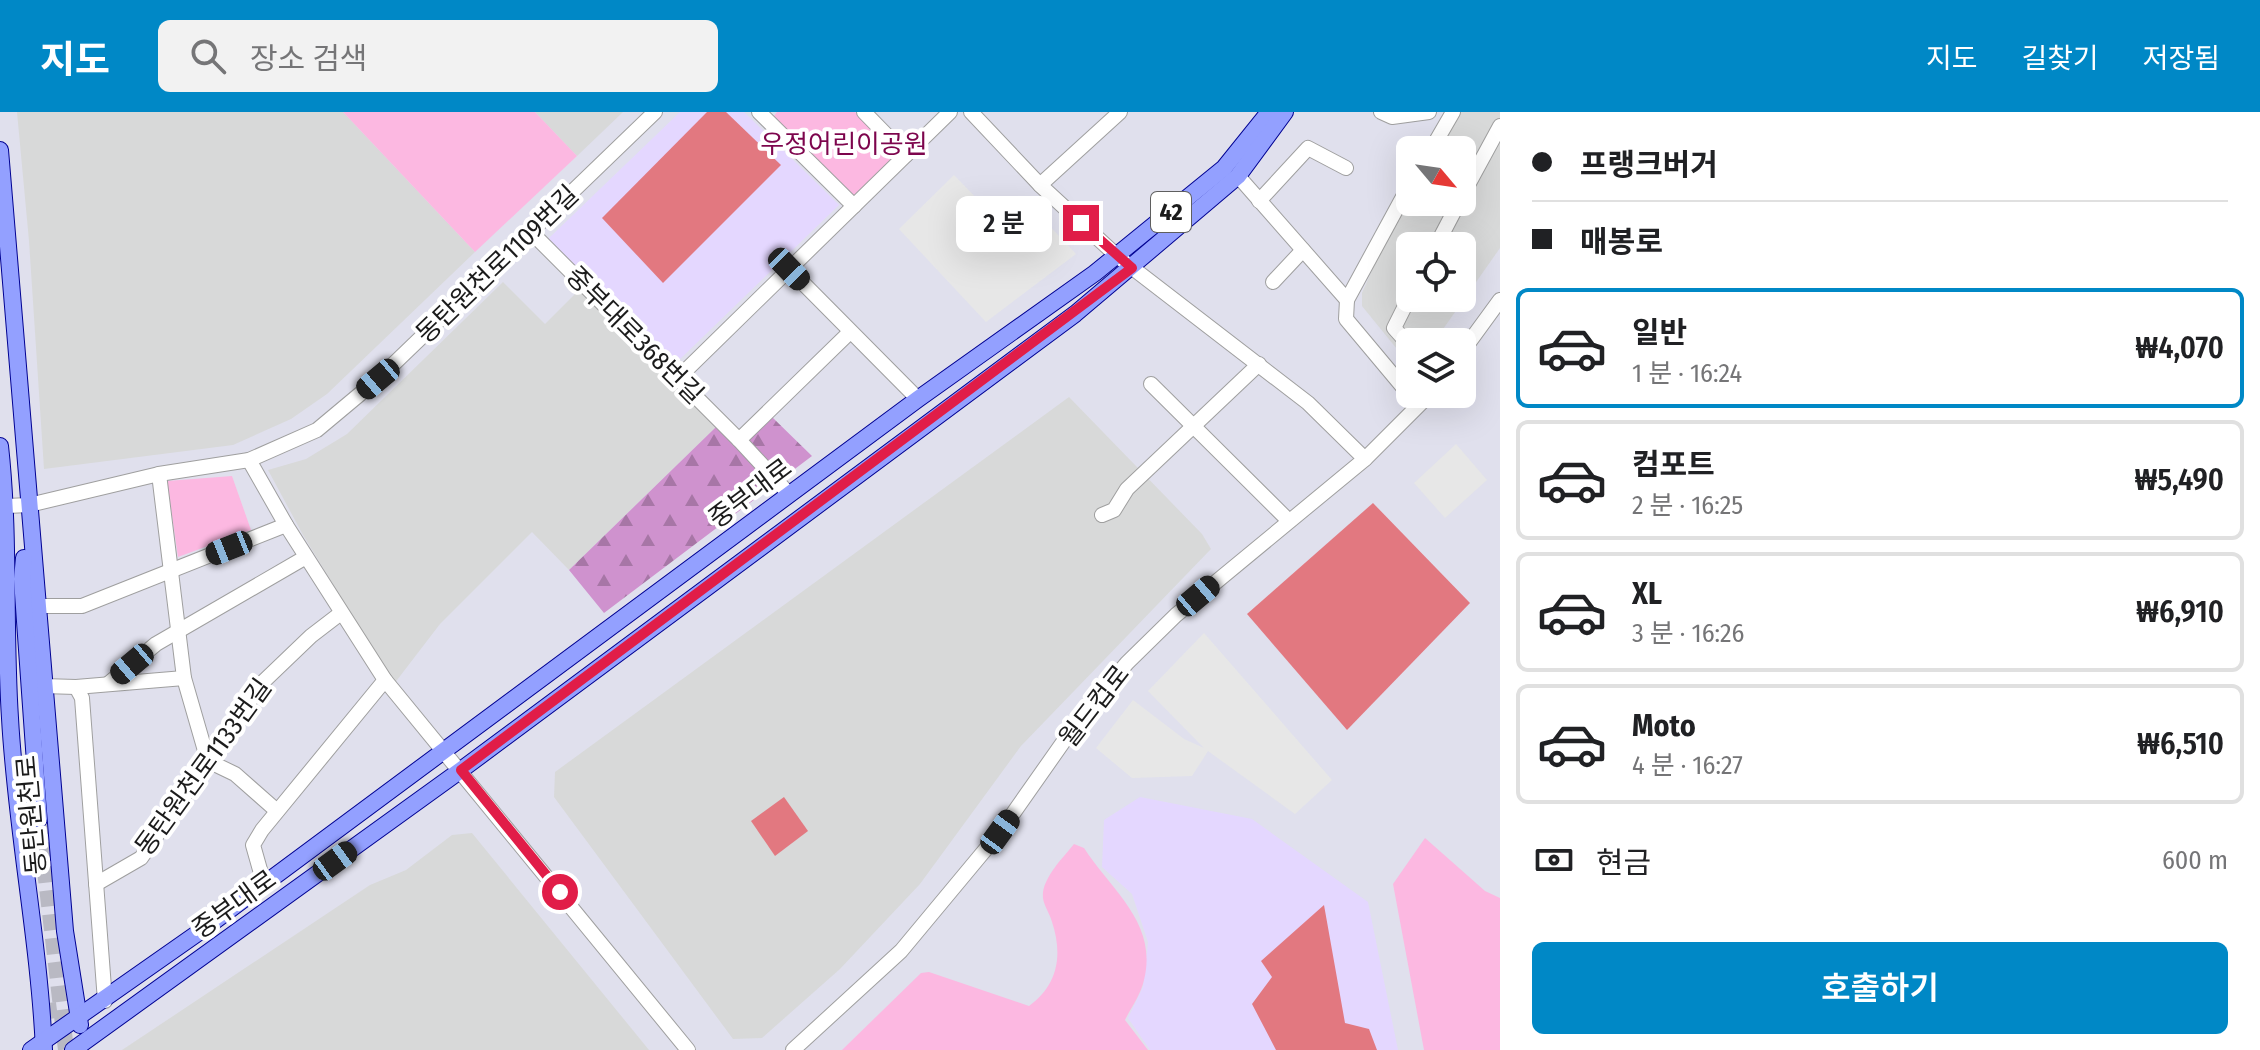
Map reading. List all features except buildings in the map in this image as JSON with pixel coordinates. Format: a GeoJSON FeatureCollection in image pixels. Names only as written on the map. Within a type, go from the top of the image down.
{"type":"FeatureCollection","features":[{"type":"Feature","properties":{"kind":"main road","name":"중부대로"},"geometry":{"type":"LineString","coordinates":[[39,1048],[918,399],[1117,256],[1224,168],[1269,112]]}},
{"type":"Feature","properties":{"kind":"main road","name":"중부대로"},"geometry":{"type":"LineString","coordinates":[[79,1048],[461,770],[1075,314],[1238,176],[1285,112]]}},
{"type":"Feature","properties":{"kind":"main road","name":"동탄원천로"},"geometry":{"type":"LineString","coordinates":[[0,150],[43,686],[65,931],[79,1017],[79,1048]]}},
{"type":"Feature","properties":{"kind":"main road"},"geometry":{"type":"LineString","coordinates":[[1062,297],[1075,314]]}},
{"type":"Feature","properties":{"kind":"main road","name":"동탄원천로"},"geometry":{"type":"LineString","coordinates":[[0,446],[7,506],[4,580],[10,719],[39,1048]]}},
{"type":"Feature","properties":{"kind":"main road"},"geometry":{"type":"LineString","coordinates":[[7,506],[33,821],[22,579],[29,505]]}},
{"type":"Feature","properties":{"kind":"street","name":"동탄원천로1109번길"},"geometry":{"type":"LineString","coordinates":[[7,506],[29,505],[159,474],[249,460],[317,430],[378,379],[655,112]]}},
{"type":"Feature","properties":{"kind":"street"},"geometry":{"type":"LineString","coordinates":[[864,112],[906,155]]}},
{"type":"Feature","properties":{"kind":"street"},"geometry":{"type":"LineString","coordinates":[[678,378],[950,112]]}},
{"type":"Feature","properties":{"kind":"street"},"geometry":{"type":"LineString","coordinates":[[971,112],[1040,185],[1117,256],[1308,403],[1365,459]]}},
{"type":"Feature","properties":{"kind":"street"},"geometry":{"type":"LineString","coordinates":[[1040,185],[1120,112]]}},
{"type":"Feature","properties":{"kind":"street"},"geometry":{"type":"LineString","coordinates":[[1381,112],[1392,117],[1429,112]]}},
{"type":"Feature","properties":{"kind":"street"},"geometry":{"type":"LineString","coordinates":[[764,114],[854,206]]}},
{"type":"Feature","properties":{"kind":"street"},"geometry":{"type":"LineString","coordinates":[[1438,136],[1448,114]]}},
{"type":"Feature","properties":{"kind":"street"},"geometry":{"type":"LineString","coordinates":[[1476,177],[1493,153],[1500,126]]}},
{"type":"Feature","properties":{"kind":"street"},"geometry":{"type":"LineString","coordinates":[[1259,201],[1308,148],[1346,168]]}},
{"type":"Feature","properties":{"kind":"street"},"geometry":{"type":"LineString","coordinates":[[1238,176],[1347,300]]}},
{"type":"Feature","properties":{"kind":"street"},"geometry":{"type":"LineString","coordinates":[[1396,210],[1347,300],[1346,319],[1396,379]]}},
{"type":"Feature","properties":{"kind":"street","name":"중부대로368번길"},"geometry":{"type":"LineString","coordinates":[[530,231],[789,494]]}},
{"type":"Feature","properties":{"kind":"street"},"geometry":{"type":"LineString","coordinates":[[1273,282],[1303,250]]}},
{"type":"Feature","properties":{"kind":"street"},"geometry":{"type":"LineString","coordinates":[[789,269],[918,399]]}},
{"type":"Feature","properties":{"kind":"street"},"geometry":{"type":"LineString","coordinates":[[1476,333],[1500,300]]}},
{"type":"Feature","properties":{"kind":"street"},"geometry":{"type":"LineString","coordinates":[[1396,330],[1394,328],[1402,312]]}},
{"type":"Feature","properties":{"kind":"street"},"geometry":{"type":"LineString","coordinates":[[739,440],[850,332]]}},
{"type":"Feature","properties":{"kind":"street"},"geometry":{"type":"LineString","coordinates":[[1102,515],[1114,510],[1127,489],[1192,424],[1259,364]]}},
{"type":"Feature","properties":{"kind":"street"},"geometry":{"type":"LineString","coordinates":[[1151,384],[1288,520]]}},
{"type":"Feature","properties":{"kind":"street","name":"월드컵로"},"geometry":{"type":"LineString","coordinates":[[793,1050],[901,951],[1000,832],[1078,721],[1127,663],[1176,615],[1365,459],[1415,408]]}},
{"type":"Feature","properties":{"kind":"street"},"geometry":{"type":"LineString","coordinates":[[249,460],[286,525],[385,680],[688,1050]]}},
{"type":"Feature","properties":{"kind":"street"},"geometry":{"type":"LineString","coordinates":[[159,474],[184,678],[208,761],[235,774],[277,811]]}},
{"type":"Feature","properties":{"kind":"street"},"geometry":{"type":"LineString","coordinates":[[36,606],[82,606],[286,525]]}},
{"type":"Feature","properties":{"kind":"street"},"geometry":{"type":"LineString","coordinates":[[108,684],[156,644],[306,557]]}},
{"type":"Feature","properties":{"kind":"street","name":"동탄원천로1133번길"},"geometry":{"type":"LineString","coordinates":[[96,884],[141,858],[263,682],[341,613]]}},
{"type":"Feature","properties":{"kind":"street"},"geometry":{"type":"LineString","coordinates":[[43,686],[76,687],[184,678]]}},
{"type":"Feature","properties":{"kind":"street","name":"중부대로"},"geometry":{"type":"LineString","coordinates":[[264,884],[253,845],[277,811],[385,680]]}},
{"type":"Feature","properties":{"kind":"street"},"geometry":{"type":"LineString","coordinates":[[76,687],[82,698],[105,1001]]}},
{"type":"Feature","properties":{"kind":"shaded area"},"geometry":{"type":"Polygon","coordinates":[[[17,112],[343,112],[475,252],[327,394],[291,419],[233,445],[44,469],[17,112]]]}},
{"type":"Feature","properties":{"kind":"shaded area"},"geometry":{"type":"Polygon","coordinates":[[[535,112],[623,112],[577,156],[535,112]]]}},
{"type":"Feature","properties":{"kind":"shaded area"},"geometry":{"type":"Polygon","coordinates":[[[680,112],[744,112],[839,205],[676,363],[548,239],[680,112]]]}},
{"type":"Feature","properties":{"kind":"shaded area"},"geometry":{"type":"Polygon","coordinates":[[[707,112],[726,112],[781,165],[663,283],[602,218],[707,112]]]}},
{"type":"Feature","properties":{"kind":"shaded area"},"geometry":{"type":"Polygon","coordinates":[[[1460,112],[1500,112],[1500,248],[1476,282],[1476,232],[1396,232],[1396,312],[1455,312],[1444,328],[1396,328],[1396,348],[1362,306],[1362,293],[1398,216],[1476,216],[1476,136],[1445,136],[1460,112]]]}},
{"type":"Feature","properties":{"kind":"shaded area"},"geometry":{"type":"Polygon","coordinates":[[[954,175],[1016,239],[1042,218],[1076,254],[986,322],[899,229],[954,175]]]}},
{"type":"Feature","properties":{"kind":"shaded area"},"geometry":{"type":"Polygon","coordinates":[[[503,282],[545,324],[580,289],[716,427],[569,570],[532,532],[440,624],[394,684],[303,535],[268,470],[306,459],[347,434],[503,282]]]}},
{"type":"Feature","properties":{"kind":"shaded area"},"geometry":{"type":"Polygon","coordinates":[[[1069,397],[1202,534],[1211,549],[1021,746],[920,884],[840,969],[762,1038],[733,1039],[554,797],[555,772],[1069,397]]]}},
{"type":"Feature","properties":{"kind":"shaded area"},"geometry":{"type":"Polygon","coordinates":[[[1456,444],[1487,480],[1445,518],[1414,483],[1456,444]]]}},
{"type":"Feature","properties":{"kind":"shaded area"},"geometry":{"type":"Polygon","coordinates":[[[1373,503],[1470,603],[1347,730],[1247,614],[1373,503]]]}},
{"type":"Feature","properties":{"kind":"shaded area"},"geometry":{"type":"Polygon","coordinates":[[[1204,633],[1332,780],[1295,814],[1208,751],[1192,776],[1132,778],[1096,748],[1133,700],[1184,739],[1204,748],[1148,691],[1204,633]]]}},
{"type":"Feature","properties":{"kind":"shaded area"},"geometry":{"type":"Polygon","coordinates":[[[784,797],[808,831],[775,856],[751,821],[784,797]]]}},
{"type":"Feature","properties":{"kind":"shaded area"},"geometry":{"type":"Polygon","coordinates":[[[1140,797],[1252,819],[1368,902],[1398,1050],[1150,1050],[1128,1018],[1143,987],[1148,942],[1132,894],[1102,867],[1104,820],[1140,797]]]}},
{"type":"Feature","properties":{"kind":"shaded area"},"geometry":{"type":"Polygon","coordinates":[[[472,833],[649,1050],[122,1050],[370,885],[406,870],[452,835],[472,833]]]}},
{"type":"Feature","properties":{"kind":"shaded area"},"geometry":{"type":"Polygon","coordinates":[[[1324,905],[1345,1023],[1369,1029],[1377,1050],[1276,1050],[1252,1004],[1272,977],[1261,961],[1324,905]]]}},
{"type":"Feature","properties":{"kind":"green space"},"geometry":{"type":"Polygon","coordinates":[[[343,112],[535,112],[577,156],[475,252],[343,112]]]}},
{"type":"Feature","properties":{"kind":"green space","name":"우정어린이공원"},"geometry":{"type":"Polygon","coordinates":[[[777,112],[855,112],[897,155],[854,198],[774,116],[777,112]]]}},
{"type":"Feature","properties":{"kind":"green space"},"geometry":{"type":"Polygon","coordinates":[[[772,417],[812,456],[604,613],[569,570],[716,427],[740,449],[772,417]]]}},
{"type":"Feature","properties":{"kind":"green space"},"geometry":{"type":"Polygon","coordinates":[[[232,476],[251,530],[178,557],[167,481],[232,476]]]}},
{"type":"Feature","properties":{"kind":"green space"},"geometry":{"type":"Polygon","coordinates":[[[1425,838],[1485,891],[1500,898],[1500,1050],[1424,1050],[1393,884],[1425,838]]]}},
{"type":"Feature","properties":{"kind":"green space"},"geometry":{"type":"Polygon","coordinates":[[[1074,844],[1084,848],[1139,925],[1147,960],[1144,980],[1125,1020],[1148,1050],[842,1050],[921,973],[929,972],[1029,1006],[1039,998],[1052,979],[1057,958],[1055,934],[1043,891],[1054,869],[1074,844]]]}},
{"type":"Feature","properties":{"kind":"tunnel"},"geometry":{"type":"LineString","coordinates":[[39,819],[66,1050]]}},
{"type":"Feature","properties":{"kind":"tunnel"},"geometry":{"type":"LineString","coordinates":[[48,1003],[54,1050]]}},
{"type":"Feature","properties":{"kind":"route"},"geometry":{"type":"LineString","coordinates":[[560,892],[461,770],[1075,314],[1132,268],[1081,223]]}}]}
